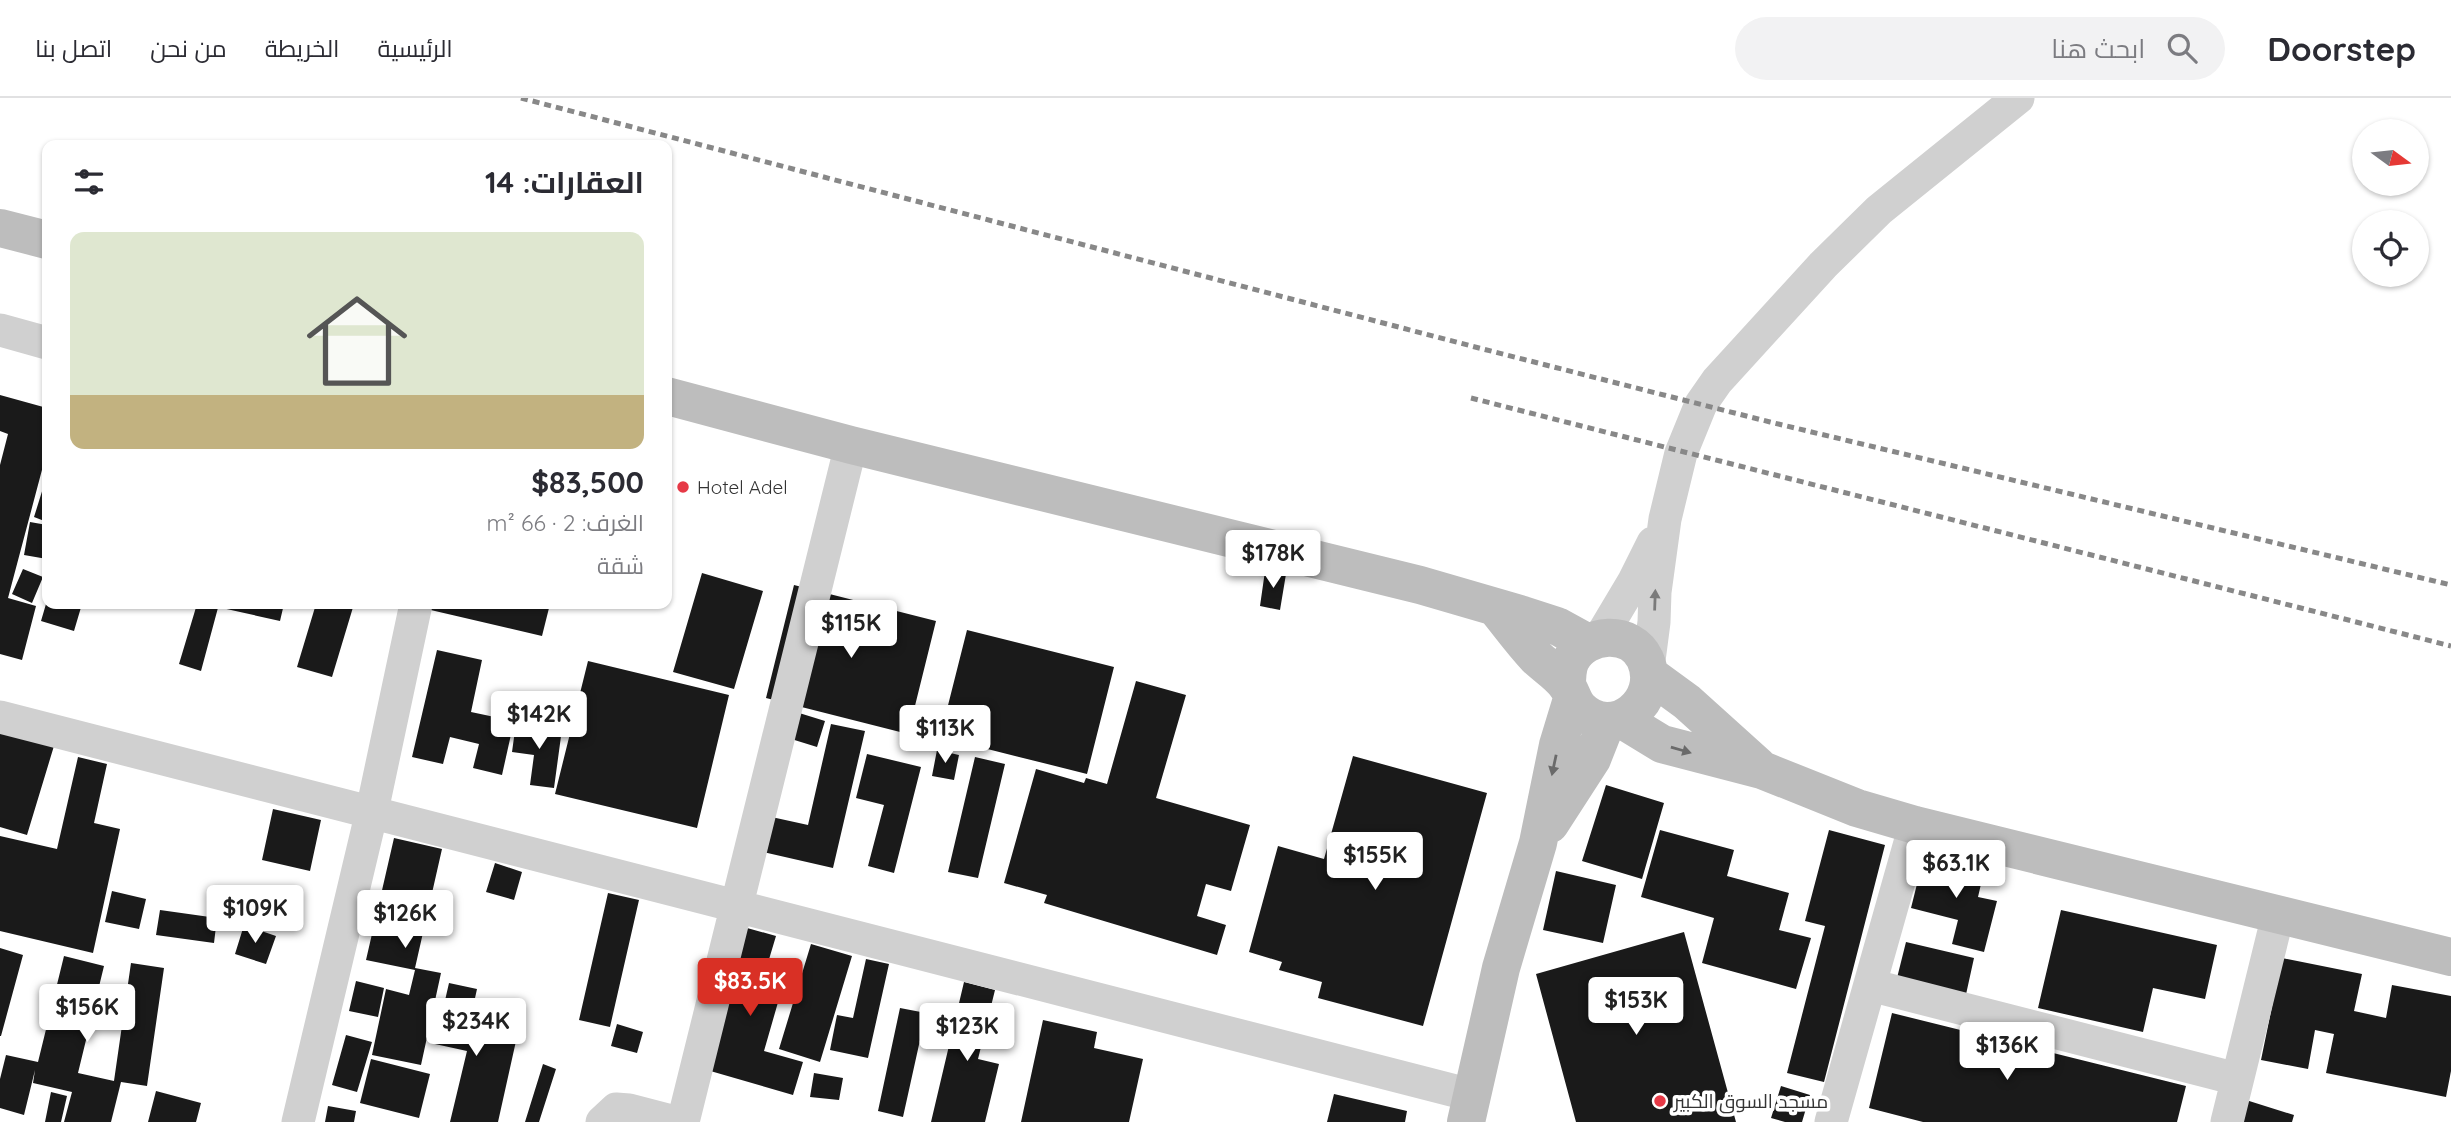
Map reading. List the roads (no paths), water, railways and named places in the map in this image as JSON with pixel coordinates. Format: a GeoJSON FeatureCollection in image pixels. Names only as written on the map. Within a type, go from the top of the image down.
{"type":"FeatureCollection","features":[{"type":"Feature","properties":{"kind":"main road"},"geometry":{"type":"LineString","coordinates":[[0,228],[42,239]]}},
{"type":"Feature","properties":{"kind":"main road"},"geometry":{"type":"LineString","coordinates":[[672,398],[1420,585],[1557,626],[1594,640]]}},
{"type":"Feature","properties":{"kind":"main road"},"geometry":{"type":"LineString","coordinates":[[1495,607],[1570,693],[1581,710],[1593,718],[1614,720],[1662,744],[1762,770],[1857,808],[1915,825],[2451,957]]}},
{"type":"Feature","properties":{"kind":"main road"},"geometry":{"type":"LineString","coordinates":[[1468,1109],[1502,968],[1538,844],[1570,693],[1570,661],[1578,650],[1594,640],[1612,637],[1625,640],[1644,656],[1649,671],[1643,702],[1634,712],[1614,720],[1538,844]]}},
{"type":"Feature","properties":{"kind":"main road"},"geometry":{"type":"LineString","coordinates":[[1649,671],[1762,770]]}},
{"type":"Feature","properties":{"kind":"street"},"geometry":{"type":"LineString","coordinates":[[1649,671],[1654,592],[1665,519],[1681,453],[1701,404],[1717,381],[1823,265],[1879,210],[2018,98]]}},
{"type":"Feature","properties":{"kind":"street"},"geometry":{"type":"LineString","coordinates":[[0,330],[42,343]]}},
{"type":"Feature","properties":{"kind":"street"},"geometry":{"type":"LineString","coordinates":[[682,1122],[851,445]]}},
{"type":"Feature","properties":{"kind":"street"},"geometry":{"type":"LineString","coordinates":[[1594,640],[1634,581],[1665,519]]}},
{"type":"Feature","properties":{"kind":"street"},"geometry":{"type":"LineString","coordinates":[[298,1122],[372,811],[415,609]]}},
{"type":"Feature","properties":{"kind":"street"},"geometry":{"type":"LineString","coordinates":[[0,717],[372,811],[1468,1109]]}},
{"type":"Feature","properties":{"kind":"street"},"geometry":{"type":"LineString","coordinates":[[1831,1122],[1915,825]]}},
{"type":"Feature","properties":{"kind":"street"},"geometry":{"type":"LineString","coordinates":[[2227,1122],[2278,915]]}},
{"type":"Feature","properties":{"kind":"street"},"geometry":{"type":"LineString","coordinates":[[1870,985],[2237,1079]]}},
{"type":"Feature","properties":{"kind":"street"},"geometry":{"type":"LineString","coordinates":[[602,1122],[616,1109],[675,1122]]}},
{"type":"Feature","properties":{"kind":"railway"},"geometry":{"type":"LineString","coordinates":[[521,98],[1770,422],[2451,585]]}},
{"type":"Feature","properties":{"kind":"railway"},"geometry":{"type":"LineString","coordinates":[[1471,398],[2451,646]]}},
{"type":"Feature","properties":{"kind":"place","name":"Hotel Adel"},"geometry":{"type":"Point","coordinates":[683,487]}},
{"type":"Feature","properties":{"kind":"place","name":"مسجد السوق الكبير"},"geometry":{"type":"Point","coordinates":[1660,1101]}}]}
